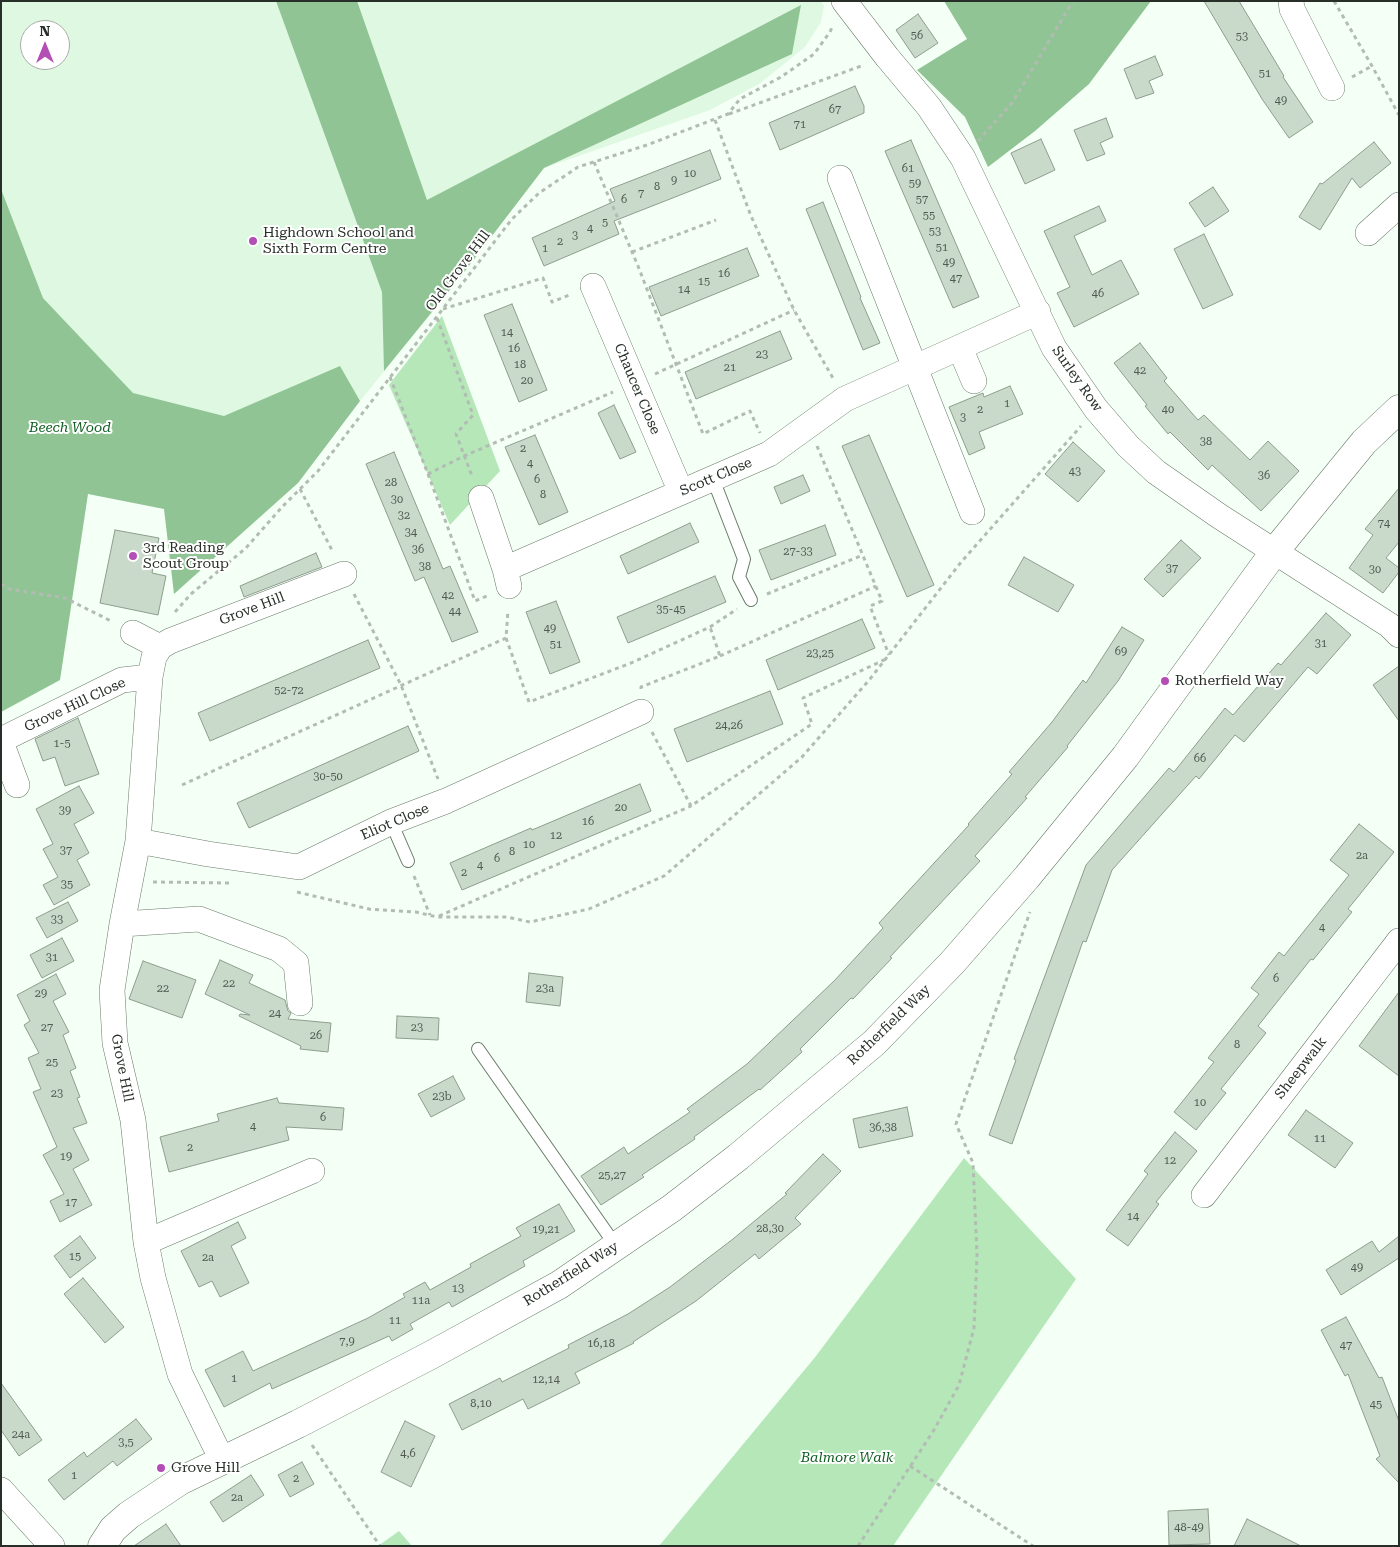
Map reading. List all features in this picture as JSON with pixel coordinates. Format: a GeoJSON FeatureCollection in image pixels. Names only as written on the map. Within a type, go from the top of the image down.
{"type":"FeatureCollection","features":[{"type":"Feature","properties":{"kind":"street"},"geometry":{"type":"LineString","coordinates":[[1291,1],[1292,9],[1332,88]]}},
{"type":"Feature","properties":{"kind":"street","name":"Surley Row"},"geometry":{"type":"LineString","coordinates":[[840,9],[887,56],[929,106],[963,158],[1054,348],[1096,408],[1128,446],[1156,472],[1219,516],[1389,625],[1399,635]]}},
{"type":"Feature","properties":{"kind":"street"},"geometry":{"type":"LineString","coordinates":[[840,178],[972,512]]}},
{"type":"Feature","properties":{"kind":"street"},"geometry":{"type":"LineString","coordinates":[[1368,232],[1399,205]]}},
{"type":"Feature","properties":{"kind":"street","name":"Chaucer Close"},"geometry":{"type":"LineString","coordinates":[[593,286],[681,492]]}},
{"type":"Feature","properties":{"kind":"street","name":"Scott Close"},"geometry":{"type":"LineString","coordinates":[[508,577],[681,492],[769,454],[845,400],[1038,312]]}},
{"type":"Feature","properties":{"kind":"street"},"geometry":{"type":"LineString","coordinates":[[960,348],[974,381]]}},
{"type":"Feature","properties":{"kind":"street","name":"Rotherfield Way"},"geometry":{"type":"LineString","coordinates":[[222,1460],[298,1424],[559,1285],[672,1208],[738,1157],[874,1043],[952,963],[1026,877],[1125,757],[1276,551],[1364,442],[1399,408]]}},
{"type":"Feature","properties":{"kind":"street"},"geometry":{"type":"LineString","coordinates":[[482,498],[508,577]]}},
{"type":"Feature","properties":{"kind":"street","name":"Grove Hill"},"geometry":{"type":"LineString","coordinates":[[222,1460],[180,1374],[155,1287],[146,1242],[133,1120],[115,1043],[112,990],[138,841],[150,677],[154,657],[160,647],[170,641],[344,574]]}},
{"type":"Feature","properties":{"kind":"street"},"geometry":{"type":"LineString","coordinates":[[133,633],[160,647]]}},
{"type":"Feature","properties":{"kind":"street","name":"Grove Hill Close"},"geometry":{"type":"LineString","coordinates":[[17,785],[1,741],[122,680],[150,677]]}},
{"type":"Feature","properties":{"kind":"street","name":"Eliot Close"},"geometry":{"type":"LineString","coordinates":[[138,841],[208,854],[298,867],[391,822],[446,801],[641,712]]}},
{"type":"Feature","properties":{"kind":"street"},"geometry":{"type":"LineString","coordinates":[[122,924],[199,919],[279,949],[296,963],[300,1003]]}},
{"type":"Feature","properties":{"kind":"street","name":"Sheepwalk"},"geometry":{"type":"LineString","coordinates":[[1204,1194],[1399,941]]}},
{"type":"Feature","properties":{"kind":"street"},"geometry":{"type":"LineString","coordinates":[[146,1242],[312,1171]]}},
{"type":"Feature","properties":{"kind":"street"},"geometry":{"type":"LineString","coordinates":[[102,1546],[112,1529],[130,1515],[180,1482],[222,1460]]}},
{"type":"Feature","properties":{"kind":"street"},"geometry":{"type":"LineString","coordinates":[[1,1490],[52,1546]]}},
{"type":"Feature","properties":{"kind":"lane"},"geometry":{"type":"LineString","coordinates":[[713,479],[744,559],[739,577],[751,600]]}},
{"type":"Feature","properties":{"kind":"lane"},"geometry":{"type":"LineString","coordinates":[[391,822],[408,861]]}},
{"type":"Feature","properties":{"kind":"lane"},"geometry":{"type":"LineString","coordinates":[[478,1049],[616,1246]]}},
{"type":"Feature","properties":{"kind":"path"},"geometry":{"type":"LineString","coordinates":[[963,158],[1012,103],[1073,1]]}},
{"type":"Feature","properties":{"kind":"path"},"geometry":{"type":"LineString","coordinates":[[1334,1],[1399,115]]}},
{"type":"Feature","properties":{"kind":"path","name":"Old Grove Hill"},"geometry":{"type":"LineString","coordinates":[[160,647],[166,622],[192,594],[246,548],[318,471],[512,219],[539,193],[578,167],[647,145],[728,114],[740,99],[781,77],[814,54],[830,32],[840,9]]}},
{"type":"Feature","properties":{"kind":"path"},"geometry":{"type":"LineString","coordinates":[[728,114],[887,56]]}},
{"type":"Feature","properties":{"kind":"path"},"geometry":{"type":"LineString","coordinates":[[715,120],[751,216],[794,310],[845,400]]}},
{"type":"Feature","properties":{"kind":"path"},"geometry":{"type":"LineString","coordinates":[[594,162],[632,252],[703,434],[750,411],[769,454]]}},
{"type":"Feature","properties":{"kind":"path"},"geometry":{"type":"LineString","coordinates":[[632,252],[716,220]]}},
{"type":"Feature","properties":{"kind":"path"},"geometry":{"type":"LineString","coordinates":[[442,309],[543,278],[552,302],[593,286]]}},
{"type":"Feature","properties":{"kind":"path"},"geometry":{"type":"LineString","coordinates":[[428,474],[464,456],[634,383],[794,310]]}},
{"type":"Feature","properties":{"kind":"path"},"geometry":{"type":"LineString","coordinates":[[437,318],[473,415],[456,434],[482,498]]}},
{"type":"Feature","properties":{"kind":"path"},"geometry":{"type":"LineString","coordinates":[[390,376],[475,601],[508,577]]}},
{"type":"Feature","properties":{"kind":"path"},"geometry":{"type":"LineString","coordinates":[[289,891],[369,909],[416,912],[437,917],[507,917],[530,922],[589,909],[664,876],[802,757],[888,657],[962,561],[1096,408]]}},
{"type":"Feature","properties":{"kind":"path"},"geometry":{"type":"LineString","coordinates":[[809,425],[882,601],[870,606],[888,657]]}},
{"type":"Feature","properties":{"kind":"path"},"geometry":{"type":"LineString","coordinates":[[300,489],[401,684],[446,801]]}},
{"type":"Feature","properties":{"kind":"path"},"geometry":{"type":"LineString","coordinates":[[508,577],[506,638],[529,702],[631,663],[710,627],[751,600],[863,555]]}},
{"type":"Feature","properties":{"kind":"path"},"geometry":{"type":"LineString","coordinates":[[1,584],[9,589],[65,598],[133,633]]}},
{"type":"Feature","properties":{"kind":"path"},"geometry":{"type":"LineString","coordinates":[[690,806],[641,712],[641,687],[720,656],[876,586]]}},
{"type":"Feature","properties":{"kind":"path"},"geometry":{"type":"LineString","coordinates":[[710,627],[720,656]]}},
{"type":"Feature","properties":{"kind":"path"},"geometry":{"type":"LineString","coordinates":[[182,785],[506,638]]}},
{"type":"Feature","properties":{"kind":"path"},"geometry":{"type":"LineString","coordinates":[[437,917],[690,806],[812,724],[803,698],[888,657]]}},
{"type":"Feature","properties":{"kind":"path"},"geometry":{"type":"LineString","coordinates":[[408,861],[430,915]]}},
{"type":"Feature","properties":{"kind":"path"},"geometry":{"type":"LineString","coordinates":[[858,1546],[934,1430],[959,1385],[974,1328],[977,1256],[973,1163],[956,1124],[963,1099],[1030,914],[1026,877]]}},
{"type":"Feature","properties":{"kind":"path"},"geometry":{"type":"LineString","coordinates":[[130,882],[234,883]]}},
{"type":"Feature","properties":{"kind":"path"},"geometry":{"type":"LineString","coordinates":[[298,1424],[380,1546]]}},
{"type":"Feature","properties":{"kind":"path"},"geometry":{"type":"LineString","coordinates":[[910,1466],[1033,1546]]}},
{"type":"Feature","properties":{"kind":"shaded area","name":"Highdown School and Sixth Form Centre"},"geometry":{"type":"Polygon","coordinates":[[[1,1],[821,1],[824,6],[821,22],[805,47],[759,84],[710,110],[544,168],[462,275],[360,401],[298,483],[133,393],[43,298],[1,189],[1,1]]]}},
{"type":"Feature","properties":{"kind":"green space"},"geometry":{"type":"Polygon","coordinates":[[[276,1],[357,1],[427,200],[801,5],[792,54],[544,168],[462,275],[384,371],[382,292],[276,1]]]}},
{"type":"Feature","properties":{"kind":"green space"},"geometry":{"type":"Polygon","coordinates":[[[944,1],[1151,1],[1089,84],[1035,131],[988,167],[965,117],[917,70],[967,39],[944,1]]]}},
{"type":"Feature","properties":{"kind":"green space","name":"Beech Wood"},"geometry":{"type":"Polygon","coordinates":[[[1,189],[43,298],[133,393],[224,416],[340,366],[360,401],[298,483],[174,594],[164,509],[88,494],[60,680],[1,712],[1,189]]]}},
{"type":"Feature","properties":{"kind":"green space"},"geometry":{"type":"Polygon","coordinates":[[[442,316],[500,471],[450,525],[389,385],[442,316]]]}},
{"type":"Feature","properties":{"kind":"green space","name":"Balmore Walk"},"geometry":{"type":"Polygon","coordinates":[[[964,1158],[1076,1279],[893,1546],[659,1546],[816,1356],[964,1158]]]}},
{"type":"Feature","properties":{"kind":"green space"},"geometry":{"type":"Polygon","coordinates":[[[399,1531],[412,1546],[378,1546],[399,1531]]]}},
{"type":"Feature","properties":{"kind":"building"},"geometry":{"type":"Polygon","coordinates":[[[1204,1],[1239,1],[1283,77],[1313,122],[1289,138],[1262,99],[1204,1]]]}},
{"type":"Feature","properties":{"kind":"building"},"geometry":{"type":"Polygon","coordinates":[[[918,14],[938,43],[915,58],[896,30],[918,14]]]}},
{"type":"Feature","properties":{"kind":"building"},"geometry":{"type":"Polygon","coordinates":[[[1155,56],[1163,75],[1149,81],[1154,93],[1136,99],[1124,69],[1155,56]]]}},
{"type":"Feature","properties":{"kind":"building"},"geometry":{"type":"Polygon","coordinates":[[[855,86],[864,106],[864,113],[780,150],[769,123],[855,86]]]}},
{"type":"Feature","properties":{"kind":"building"},"geometry":{"type":"Polygon","coordinates":[[[1106,118],[1113,137],[1100,143],[1105,154],[1087,161],[1074,130],[1106,118]]]}},
{"type":"Feature","properties":{"kind":"building"},"geometry":{"type":"Polygon","coordinates":[[[1041,139],[1055,170],[1025,184],[1011,153],[1041,139]]]}},
{"type":"Feature","properties":{"kind":"building"},"geometry":{"type":"Polygon","coordinates":[[[911,140],[979,297],[953,308],[885,151],[911,140]]]}},
{"type":"Feature","properties":{"kind":"building"},"geometry":{"type":"Polygon","coordinates":[[[1374,142],[1391,163],[1360,188],[1352,178],[1320,230],[1299,217],[1320,183],[1322,184],[1374,142]]]}},
{"type":"Feature","properties":{"kind":"building"},"geometry":{"type":"Polygon","coordinates":[[[710,150],[721,179],[614,221],[619,234],[544,266],[532,238],[615,201],[610,189],[710,150]]]}},
{"type":"Feature","properties":{"kind":"building"},"geometry":{"type":"Polygon","coordinates":[[[1213,187],[1229,211],[1205,227],[1189,203],[1213,187]]]}},
{"type":"Feature","properties":{"kind":"building"},"geometry":{"type":"Polygon","coordinates":[[[823,202],[860,298],[880,343],[863,350],[806,209],[823,202]]]}},
{"type":"Feature","properties":{"kind":"building"},"geometry":{"type":"Polygon","coordinates":[[[1099,206],[1106,221],[1074,236],[1092,275],[1121,260],[1139,294],[1074,327],[1057,293],[1070,287],[1044,231],[1099,206]]]}},
{"type":"Feature","properties":{"kind":"building"},"geometry":{"type":"Polygon","coordinates":[[[1204,234],[1233,295],[1203,309],[1174,249],[1204,234]]]}},
{"type":"Feature","properties":{"kind":"building"},"geometry":{"type":"Polygon","coordinates":[[[747,248],[759,276],[661,316],[649,287],[747,248]]]}},
{"type":"Feature","properties":{"kind":"building"},"geometry":{"type":"Polygon","coordinates":[[[512,304],[547,390],[519,402],[484,315],[512,304]]]}},
{"type":"Feature","properties":{"kind":"building"},"geometry":{"type":"Polygon","coordinates":[[[780,331],[792,359],[696,399],[685,372],[780,331]]]}},
{"type":"Feature","properties":{"kind":"building"},"geometry":{"type":"Polygon","coordinates":[[[1140,343],[1167,378],[1164,381],[1198,420],[1204,415],[1250,460],[1268,441],[1299,471],[1261,511],[1212,465],[1208,470],[1170,432],[1168,434],[1114,363],[1140,343]]]}},
{"type":"Feature","properties":{"kind":"building"},"geometry":{"type":"Polygon","coordinates":[[[1010,386],[1023,414],[979,432],[985,448],[969,455],[949,407],[983,393],[984,397],[1010,386]]]}},
{"type":"Feature","properties":{"kind":"building"},"geometry":{"type":"Polygon","coordinates":[[[614,405],[636,452],[620,459],[598,413],[614,405]]]}},
{"type":"Feature","properties":{"kind":"building"},"geometry":{"type":"Polygon","coordinates":[[[535,435],[568,512],[539,525],[505,447],[535,435]]]}},
{"type":"Feature","properties":{"kind":"building"},"geometry":{"type":"Polygon","coordinates":[[[869,435],[934,585],[907,597],[842,446],[869,435]]]}},
{"type":"Feature","properties":{"kind":"building"},"geometry":{"type":"Polygon","coordinates":[[[1073,442],[1105,471],[1078,502],[1045,474],[1073,442]]]}},
{"type":"Feature","properties":{"kind":"building"},"geometry":{"type":"Polygon","coordinates":[[[394,452],[443,569],[450,566],[478,632],[452,642],[424,577],[415,581],[366,464],[394,452]]]}},
{"type":"Feature","properties":{"kind":"building"},"geometry":{"type":"Polygon","coordinates":[[[803,475],[810,491],[781,504],[774,487],[803,475]]]}},
{"type":"Feature","properties":{"kind":"building"},"geometry":{"type":"Polygon","coordinates":[[[1399,488],[1399,542],[1386,558],[1399,568],[1399,572],[1383,593],[1349,568],[1373,535],[1365,529],[1399,488]]]}},
{"type":"Feature","properties":{"kind":"building"},"geometry":{"type":"Polygon","coordinates":[[[690,523],[699,542],[628,574],[620,556],[690,523]]]}},
{"type":"Feature","properties":{"kind":"building"},"geometry":{"type":"Polygon","coordinates":[[[825,525],[836,555],[771,580],[759,550],[825,525]]]}},
{"type":"Feature","properties":{"kind":"building","name":"3rd Reading Scout Group"},"geometry":{"type":"Polygon","coordinates":[[[115,530],[159,538],[152,573],[166,576],[158,615],[100,603],[115,530]]]}},
{"type":"Feature","properties":{"kind":"building"},"geometry":{"type":"Polygon","coordinates":[[[1181,540],[1201,558],[1163,597],[1144,579],[1181,540]]]}},
{"type":"Feature","properties":{"kind":"building"},"geometry":{"type":"Polygon","coordinates":[[[316,553],[322,567],[244,597],[240,586],[316,553]]]}},
{"type":"Feature","properties":{"kind":"building"},"geometry":{"type":"Polygon","coordinates":[[[1024,557],[1074,585],[1058,612],[1008,585],[1024,557]]]}},
{"type":"Feature","properties":{"kind":"building"},"geometry":{"type":"Polygon","coordinates":[[[715,576],[726,602],[628,643],[617,617],[715,576]]]}},
{"type":"Feature","properties":{"kind":"building"},"geometry":{"type":"Polygon","coordinates":[[[556,601],[580,662],[550,674],[526,612],[556,601]]]}},
{"type":"Feature","properties":{"kind":"building"},"geometry":{"type":"Polygon","coordinates":[[[1326,613],[1351,635],[1317,674],[1308,667],[1244,742],[1235,735],[1199,779],[1196,776],[1112,870],[1086,942],[1083,941],[1012,1144],[989,1135],[1016,1060],[1014,1059],[1086,865],[1169,768],[1174,772],[1225,708],[1233,715],[1278,663],[1281,665],[1326,613]]]}},
{"type":"Feature","properties":{"kind":"building"},"geometry":{"type":"Polygon","coordinates":[[[862,619],[875,648],[778,690],[766,660],[862,619]]]}},
{"type":"Feature","properties":{"kind":"building"},"geometry":{"type":"Polygon","coordinates":[[[1122,627],[1144,640],[1118,681],[1068,747],[1025,797],[1027,798],[975,856],[980,861],[853,999],[851,998],[800,1049],[802,1052],[760,1090],[694,1137],[695,1139],[642,1175],[644,1177],[601,1205],[581,1176],[624,1147],[628,1154],[690,1112],[687,1109],[747,1064],[834,981],[883,928],[879,923],[969,825],[1012,774],[1009,772],[1052,722],[1083,680],[1086,683],[1122,627]]]}},
{"type":"Feature","properties":{"kind":"building"},"geometry":{"type":"Polygon","coordinates":[[[368,640],[380,668],[210,741],[198,713],[368,640]]]}},
{"type":"Feature","properties":{"kind":"building"},"geometry":{"type":"Polygon","coordinates":[[[1399,666],[1399,721],[1373,685],[1399,666]]]}},
{"type":"Feature","properties":{"kind":"building"},"geometry":{"type":"Polygon","coordinates":[[[770,691],[783,724],[687,762],[674,729],[770,691]]]}},
{"type":"Feature","properties":{"kind":"building"},"geometry":{"type":"Polygon","coordinates":[[[78,718],[99,774],[65,786],[55,757],[43,761],[35,739],[78,718]]]}},
{"type":"Feature","properties":{"kind":"building"},"geometry":{"type":"Polygon","coordinates":[[[408,726],[419,751],[249,828],[237,803],[408,726]]]}},
{"type":"Feature","properties":{"kind":"building"},"geometry":{"type":"Polygon","coordinates":[[[640,784],[651,811],[462,890],[450,863],[640,784]]]}},
{"type":"Feature","properties":{"kind":"building"},"geometry":{"type":"Polygon","coordinates":[[[79,786],[94,813],[74,824],[89,853],[77,860],[90,885],[54,905],[43,885],[58,877],[43,849],[53,844],[36,809],[79,786]]]}},
{"type":"Feature","properties":{"kind":"building"},"geometry":{"type":"Polygon","coordinates":[[[1359,824],[1394,852],[1348,909],[1352,912],[1313,960],[1311,959],[1258,1026],[1266,1033],[1221,1089],[1226,1093],[1196,1130],[1174,1112],[1214,1062],[1208,1058],[1259,994],[1251,988],[1279,952],[1284,956],[1349,875],[1330,860],[1359,824]]]}},
{"type":"Feature","properties":{"kind":"building"},"geometry":{"type":"Polygon","coordinates":[[[68,902],[78,921],[47,938],[36,918],[68,902]]]}},
{"type":"Feature","properties":{"kind":"building"},"geometry":{"type":"Polygon","coordinates":[[[62,938],[74,961],[42,978],[30,955],[62,938]]]}},
{"type":"Feature","properties":{"kind":"building"},"geometry":{"type":"Polygon","coordinates":[[[220,960],[253,975],[249,983],[285,1000],[288,1011],[291,1013],[288,1019],[331,1023],[328,1052],[300,1049],[301,1046],[239,1016],[240,1014],[250,1015],[205,994],[220,960]]]}},
{"type":"Feature","properties":{"kind":"building"},"geometry":{"type":"Polygon","coordinates":[[[143,961],[196,980],[182,1018],[129,999],[143,961]]]}},
{"type":"Feature","properties":{"kind":"building"},"geometry":{"type":"Polygon","coordinates":[[[529,973],[563,977],[560,1006],[526,1002],[529,973]]]}},
{"type":"Feature","properties":{"kind":"building"},"geometry":{"type":"Polygon","coordinates":[[[56,974],[66,994],[53,1001],[69,1032],[63,1035],[76,1068],[70,1071],[80,1097],[77,1098],[87,1123],[73,1128],[89,1160],[73,1169],[92,1205],[60,1222],[50,1201],[64,1194],[43,1155],[57,1147],[33,1092],[41,1089],[28,1058],[39,1053],[24,1025],[30,1021],[17,995],[56,974]]]}},
{"type":"Feature","properties":{"kind":"building"},"geometry":{"type":"Polygon","coordinates":[[[1399,992],[1399,1076],[1359,1046],[1399,992]]]}},
{"type":"Feature","properties":{"kind":"building"},"geometry":{"type":"Polygon","coordinates":[[[397,1016],[439,1018],[438,1040],[396,1038],[397,1016]]]}},
{"type":"Feature","properties":{"kind":"building"},"geometry":{"type":"Polygon","coordinates":[[[453,1076],[465,1099],[431,1117],[418,1094],[453,1076]]]}},
{"type":"Feature","properties":{"kind":"building"},"geometry":{"type":"Polygon","coordinates":[[[277,1098],[279,1103],[344,1108],[342,1130],[286,1127],[289,1140],[169,1172],[160,1137],[219,1121],[217,1114],[277,1098]]]}},
{"type":"Feature","properties":{"kind":"building"},"geometry":{"type":"Polygon","coordinates":[[[907,1107],[913,1136],[859,1148],[853,1119],[907,1107]]]}},
{"type":"Feature","properties":{"kind":"building"},"geometry":{"type":"Polygon","coordinates":[[[1306,1110],[1353,1143],[1335,1168],[1288,1135],[1306,1110]]]}},
{"type":"Feature","properties":{"kind":"building"},"geometry":{"type":"Polygon","coordinates":[[[1175,1132],[1197,1151],[1156,1202],[1159,1204],[1128,1246],[1106,1230],[1148,1174],[1144,1171],[1175,1132]]]}},
{"type":"Feature","properties":{"kind":"building"},"geometry":{"type":"Polygon","coordinates":[[[823,1154],[841,1171],[795,1218],[801,1224],[759,1259],[755,1254],[696,1301],[634,1343],[575,1373],[580,1383],[528,1409],[523,1399],[462,1430],[449,1404],[500,1378],[502,1382],[569,1348],[568,1345],[628,1314],[670,1287],[733,1239],[787,1194],[785,1193],[823,1154]]]}},
{"type":"Feature","properties":{"kind":"building"},"geometry":{"type":"Polygon","coordinates":[[[559,1204],[575,1231],[523,1261],[525,1266],[452,1307],[449,1302],[410,1324],[413,1329],[392,1341],[389,1336],[272,1389],[270,1383],[224,1407],[205,1370],[243,1351],[253,1371],[368,1318],[405,1297],[403,1294],[425,1282],[430,1290],[471,1267],[470,1264],[521,1236],[516,1228],[559,1204]]]}},
{"type":"Feature","properties":{"kind":"building"},"geometry":{"type":"Polygon","coordinates":[[[238,1222],[246,1238],[231,1246],[249,1283],[220,1297],[212,1281],[199,1287],[181,1251],[238,1222]]]}},
{"type":"Feature","properties":{"kind":"building"},"geometry":{"type":"Polygon","coordinates":[[[80,1236],[96,1258],[70,1278],[54,1256],[80,1236]]]}},
{"type":"Feature","properties":{"kind":"building"},"geometry":{"type":"Polygon","coordinates":[[[1399,1236],[1399,1258],[1341,1295],[1326,1270],[1372,1241],[1379,1252],[1399,1236]]]}},
{"type":"Feature","properties":{"kind":"building"},"geometry":{"type":"Polygon","coordinates":[[[83,1278],[124,1327],[105,1343],[64,1294],[83,1278]]]}},
{"type":"Feature","properties":{"kind":"building"},"geometry":{"type":"Polygon","coordinates":[[[1346,1317],[1379,1378],[1382,1377],[1399,1421],[1399,1483],[1376,1459],[1380,1456],[1348,1374],[1345,1376],[1321,1330],[1346,1317]]]}},
{"type":"Feature","properties":{"kind":"building"},"geometry":{"type":"Polygon","coordinates":[[[1,1383],[42,1440],[19,1456],[1,1430],[1,1383]]]}},
{"type":"Feature","properties":{"kind":"building"},"geometry":{"type":"Polygon","coordinates":[[[136,1419],[152,1439],[117,1466],[113,1461],[64,1500],[48,1480],[84,1452],[87,1457],[136,1419]]]}},
{"type":"Feature","properties":{"kind":"building"},"geometry":{"type":"Polygon","coordinates":[[[405,1421],[435,1436],[411,1487],[381,1472],[405,1421]]]}},
{"type":"Feature","properties":{"kind":"building"},"geometry":{"type":"Polygon","coordinates":[[[302,1462],[314,1484],[290,1497],[278,1475],[302,1462]]]}},
{"type":"Feature","properties":{"kind":"building"},"geometry":{"type":"Polygon","coordinates":[[[251,1475],[264,1495],[223,1522],[210,1502],[251,1475]]]}},
{"type":"Feature","properties":{"kind":"building"},"geometry":{"type":"Polygon","coordinates":[[[1208,1509],[1210,1544],[1169,1545],[1168,1511],[1208,1509]]]}},
{"type":"Feature","properties":{"kind":"building"},"geometry":{"type":"Polygon","coordinates":[[[1247,1519],[1301,1546],[1234,1546],[1247,1519]]]}},
{"type":"Feature","properties":{"kind":"building"},"geometry":{"type":"Polygon","coordinates":[[[166,1524],[181,1546],[134,1546],[166,1524]]]}},
{"type":"Feature","properties":{"kind":"place","name":"Highdown School and Sixth Form Centre"},"geometry":{"type":"Point","coordinates":[253,241]}},
{"type":"Feature","properties":{"kind":"place","name":"3rd Reading Scout Group"},"geometry":{"type":"Point","coordinates":[133,556]}},
{"type":"Feature","properties":{"kind":"place","name":"Rotherfield Way"},"geometry":{"type":"Point","coordinates":[1165,681]}},
{"type":"Feature","properties":{"kind":"place","name":"Grove Hill"},"geometry":{"type":"Point","coordinates":[161,1468]}}]}
